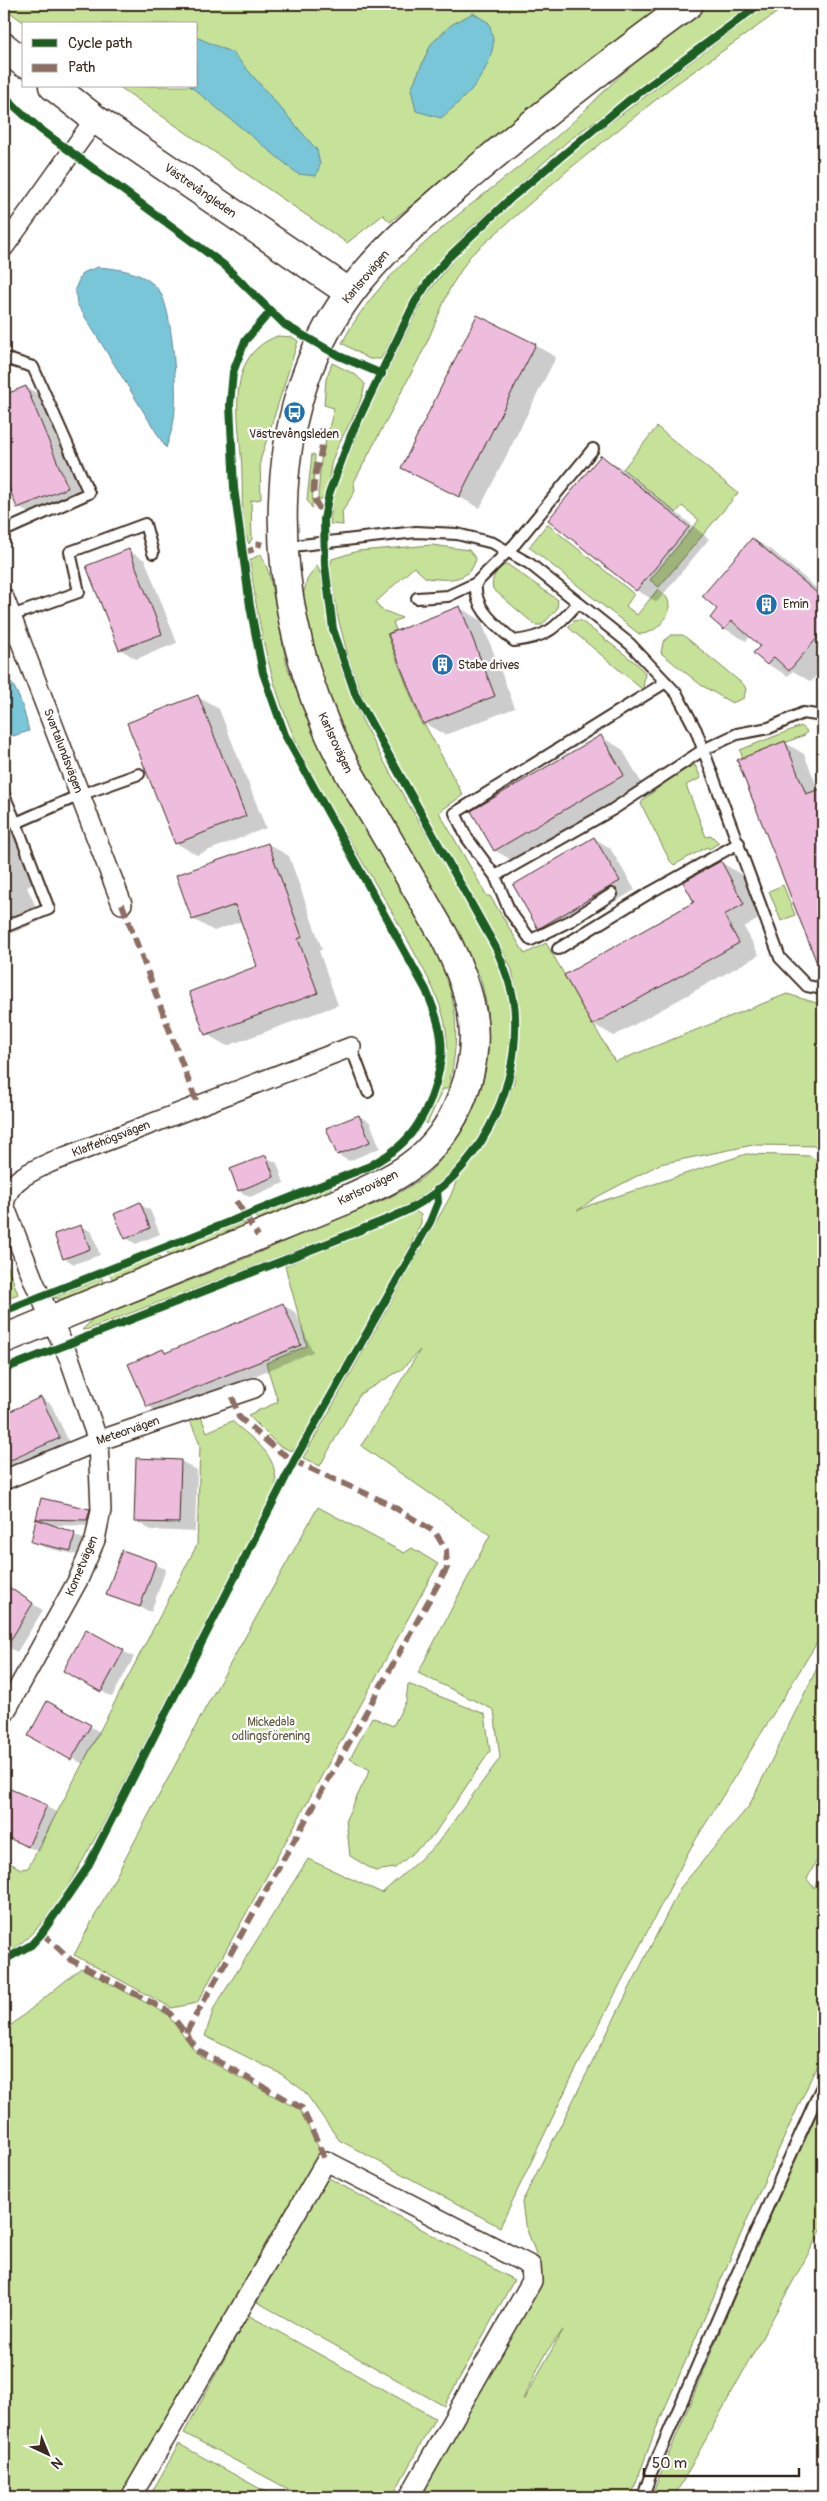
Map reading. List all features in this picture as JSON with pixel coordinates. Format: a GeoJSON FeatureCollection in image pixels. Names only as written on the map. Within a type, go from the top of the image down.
{"type":"FeatureCollection","features":[{"type":"Feature","properties":{"kind":"street","name":"Karlsrovägen"},"geometry":{"type":"LineString","coordinates":[[4,1340],[341,1202],[392,1178],[411,1166],[437,1141],[452,1119],[469,1075],[474,1032],[471,1005],[465,984],[444,936],[353,780],[326,729],[310,685],[291,620],[284,547],[285,473],[294,413],[318,349],[350,292],[386,251],[433,207],[516,136],[689,4]]}},
{"type":"Feature","properties":{"kind":"street"},"geometry":{"type":"LineString","coordinates":[[4,47],[22,61]]}},
{"type":"Feature","properties":{"kind":"street","name":"Västrevångleden"},"geometry":{"type":"LineString","coordinates":[[56,88],[95,119],[350,292]]}},
{"type":"Feature","properties":{"kind":"street"},"geometry":{"type":"LineString","coordinates":[[4,247],[95,119]]}},
{"type":"Feature","properties":{"kind":"street","name":"Svartalundsvägen"},"geometry":{"type":"LineString","coordinates":[[4,598],[122,904]]}},
{"type":"Feature","properties":{"kind":"street","name":"Klaffehögsvägen"},"geometry":{"type":"LineString","coordinates":[[52,1321],[4,1205],[6,1193],[22,1176],[49,1163],[351,1047]]}},
{"type":"Feature","properties":{"kind":"street","name":"Kometvägen"},"geometry":{"type":"LineString","coordinates":[[4,1714],[78,1580],[95,1540],[101,1510],[98,1441],[70,1360],[52,1321]]}},
{"type":"Feature","properties":{"kind":"street","name":"Meteorvägen"},"geometry":{"type":"LineString","coordinates":[[4,1480],[98,1441],[254,1388]]}},
{"type":"Feature","properties":{"kind":"street"},"geometry":{"type":"LineString","coordinates":[[131,2497],[326,2161],[531,2266],[532,2281],[409,2497]]}},
{"type":"Feature","properties":{"kind":"lane"},"geometry":{"type":"LineString","coordinates":[[4,358],[33,367],[89,493],[5,526]]}},
{"type":"Feature","properties":{"kind":"lane"},"geometry":{"type":"LineString","coordinates":[[417,598],[448,596],[476,582],[507,550],[593,450]]}},
{"type":"Feature","properties":{"kind":"lane"},"geometry":{"type":"LineString","coordinates":[[11,616],[78,592],[70,552],[145,524],[153,553]]}},
{"type":"Feature","properties":{"kind":"lane"},"geometry":{"type":"LineString","coordinates":[[284,547],[416,532],[457,534],[493,543],[530,564],[630,644],[677,694],[704,750],[780,958],[807,986],[823,988]]}},
{"type":"Feature","properties":{"kind":"lane"},"geometry":{"type":"LineString","coordinates":[[476,582],[475,592],[480,605],[494,623],[514,641],[536,638],[550,631],[578,603]]}},
{"type":"Feature","properties":{"kind":"lane"},"geometry":{"type":"LineString","coordinates":[[612,894],[572,920],[531,940],[510,912],[495,876],[467,838],[456,813],[666,682]]}},
{"type":"Feature","properties":{"kind":"lane"},"geometry":{"type":"LineString","coordinates":[[495,876],[612,810],[704,750],[737,734],[769,728],[803,713],[823,716]]}},
{"type":"Feature","properties":{"kind":"lane"},"geometry":{"type":"LineString","coordinates":[[16,823],[80,794],[139,774]]}},
{"type":"Feature","properties":{"kind":"lane"},"geometry":{"type":"LineString","coordinates":[[4,795],[49,909],[4,927]]}},
{"type":"Feature","properties":{"kind":"lane"},"geometry":{"type":"LineString","coordinates":[[558,949],[651,892],[739,843]]}},
{"type":"Feature","properties":{"kind":"lane"},"geometry":{"type":"LineString","coordinates":[[351,1047],[368,1092]]}},
{"type":"Feature","properties":{"kind":"lane"},"geometry":{"type":"LineString","coordinates":[[643,2497],[651,2473],[733,2283],[823,2084]]}},
{"type":"Feature","properties":{"kind":"green space"},"geometry":{"type":"Polygon","coordinates":[[[4,4],[668,4],[390,222],[383,215],[347,243],[121,88],[198,88],[198,22],[23,22],[4,8],[4,4]]]}},
{"type":"Feature","properties":{"kind":"green space"},"geometry":{"type":"Polygon","coordinates":[[[710,4],[752,4],[568,141],[466,232],[416,290],[381,359],[369,359],[342,343],[361,313],[383,284],[438,231],[556,137],[645,54],[710,4]]]}},
{"type":"Feature","properties":{"kind":"green space"},"geometry":{"type":"Polygon","coordinates":[[[768,4],[789,4],[673,86],[568,170],[470,256],[450,288],[425,347],[354,482],[355,491],[342,512],[343,525],[330,524],[333,495],[360,427],[423,299],[454,259],[513,199],[570,153],[768,4]]]}},
{"type":"Feature","properties":{"kind":"green space"},"geometry":{"type":"Polygon","coordinates":[[[277,336],[292,337],[298,341],[260,461],[261,499],[251,501],[252,539],[249,544],[243,519],[238,393],[244,367],[250,356],[261,345],[277,336]]]}},
{"type":"Feature","properties":{"kind":"green space"},"geometry":{"type":"Polygon","coordinates":[[[332,363],[356,375],[365,384],[359,404],[332,461],[325,494],[319,501],[321,460],[334,408],[324,405],[326,379],[332,363]]]}},
{"type":"Feature","properties":{"kind":"green space"},"geometry":{"type":"Polygon","coordinates":[[[657,427],[738,493],[659,587],[650,580],[699,520],[682,506],[676,513],[623,469],[657,427]]]}},
{"type":"Feature","properties":{"kind":"green space"},"geometry":{"type":"Polygon","coordinates":[[[312,454],[315,455],[312,508],[307,500],[312,454]]]}},
{"type":"Feature","properties":{"kind":"green space"},"geometry":{"type":"Polygon","coordinates":[[[547,524],[634,594],[626,606],[637,615],[658,589],[667,598],[669,604],[669,611],[662,623],[651,631],[639,634],[529,547],[547,524]]]}},
{"type":"Feature","properties":{"kind":"green space"},"geometry":{"type":"Polygon","coordinates":[[[432,545],[469,550],[476,559],[473,567],[463,576],[442,579],[426,578],[414,567],[376,602],[380,609],[402,618],[393,622],[396,630],[387,634],[422,725],[425,725],[463,795],[439,812],[487,896],[490,896],[525,954],[546,943],[615,1062],[787,994],[823,1005],[823,1149],[820,1146],[753,1145],[660,1164],[595,1198],[577,1211],[590,1205],[746,1154],[811,1156],[823,1166],[823,1633],[690,1849],[570,2081],[500,2227],[339,2140],[304,2091],[281,2074],[205,2036],[214,2008],[308,1859],[382,1893],[436,1845],[500,1758],[494,1710],[418,1673],[490,1535],[361,1446],[420,1350],[401,1370],[360,1394],[320,1466],[303,1458],[450,1197],[458,1177],[480,1152],[498,1122],[514,1082],[519,1033],[517,995],[512,970],[501,947],[367,709],[349,660],[337,614],[330,566],[332,559],[358,551],[432,545]]]}},
{"type":"Feature","properties":{"kind":"green space"},"geometry":{"type":"Polygon","coordinates":[[[261,554],[269,573],[287,666],[307,717],[428,935],[438,955],[451,992],[456,1028],[453,1067],[448,1089],[443,1089],[427,1124],[425,1121],[437,1092],[447,1052],[446,1029],[440,1005],[400,926],[306,763],[285,714],[269,664],[253,586],[250,560],[261,554]]]}},
{"type":"Feature","properties":{"kind":"green space"},"geometry":{"type":"Polygon","coordinates":[[[507,564],[558,600],[557,609],[542,625],[535,625],[493,589],[492,585],[495,574],[507,564]]]}},
{"type":"Feature","properties":{"kind":"green space"},"geometry":{"type":"Polygon","coordinates":[[[317,565],[334,645],[357,708],[392,775],[482,929],[496,956],[503,975],[509,1006],[510,1037],[506,1068],[497,1099],[484,1127],[466,1154],[445,1177],[407,1205],[357,1228],[82,1330],[94,1318],[282,1243],[321,1225],[376,1204],[402,1191],[424,1176],[447,1152],[461,1133],[480,1091],[486,1069],[488,1023],[480,977],[336,719],[313,655],[303,595],[307,580],[317,565]]]}},
{"type":"Feature","properties":{"kind":"green space"},"geometry":{"type":"Polygon","coordinates":[[[580,620],[637,664],[645,673],[643,690],[568,627],[574,621],[580,620]]]}},
{"type":"Feature","properties":{"kind":"green space"},"geometry":{"type":"Polygon","coordinates":[[[671,635],[683,635],[744,685],[746,689],[744,698],[732,703],[701,685],[661,653],[663,642],[671,635]]]}},
{"type":"Feature","properties":{"kind":"green space"},"geometry":{"type":"Polygon","coordinates":[[[801,726],[807,731],[805,735],[743,759],[740,750],[801,726]]]}},
{"type":"Feature","properties":{"kind":"green space"},"geometry":{"type":"Polygon","coordinates":[[[695,765],[701,778],[686,785],[706,837],[711,835],[719,843],[709,849],[707,847],[674,865],[670,861],[641,804],[643,800],[677,773],[695,765]]]}},
{"type":"Feature","properties":{"kind":"green space"},"geometry":{"type":"Polygon","coordinates":[[[783,885],[795,915],[781,921],[769,891],[783,885]]]}},
{"type":"Feature","properties":{"kind":"green space"},"geometry":{"type":"Polygon","coordinates":[[[331,1187],[331,1191],[256,1222],[257,1216],[331,1187]]]}},
{"type":"Feature","properties":{"kind":"green space"},"geometry":{"type":"Polygon","coordinates":[[[414,1210],[421,1215],[421,1223],[400,1267],[297,1447],[291,1451],[278,1445],[248,1415],[278,1402],[266,1363],[307,1346],[285,1266],[414,1210]]]}},
{"type":"Feature","properties":{"kind":"green space"},"geometry":{"type":"Polygon","coordinates":[[[244,1222],[246,1226],[171,1257],[167,1254],[169,1250],[244,1222]]]}},
{"type":"Feature","properties":{"kind":"green space"},"geometry":{"type":"Polygon","coordinates":[[[158,1255],[161,1260],[113,1279],[109,1274],[158,1255]]]}},
{"type":"Feature","properties":{"kind":"green space"},"geometry":{"type":"Polygon","coordinates":[[[4,1256],[18,1294],[4,1300],[4,1256]]]}},
{"type":"Feature","properties":{"kind":"green space"},"geometry":{"type":"Polygon","coordinates":[[[102,1278],[103,1283],[62,1299],[52,1298],[102,1278]]]}},
{"type":"Feature","properties":{"kind":"green space"},"geometry":{"type":"Polygon","coordinates":[[[201,1417],[207,1432],[232,1421],[256,1442],[269,1456],[273,1465],[276,1487],[102,1826],[72,1879],[49,1914],[35,1930],[21,1944],[4,1955],[4,1860],[21,1869],[28,1868],[197,1545],[200,1445],[190,1420],[201,1417]]]}},
{"type":"Feature","properties":{"kind":"green space","name":"Mickedala odlingsförening"},"geometry":{"type":"Polygon","coordinates":[[[318,1507],[404,1553],[412,1548],[438,1564],[197,2003],[172,2008],[74,1955],[206,1707],[318,1507]]]}},
{"type":"Feature","properties":{"kind":"green space"},"geometry":{"type":"Polygon","coordinates":[[[823,1656],[823,1849],[807,1879],[814,1888],[823,1871],[823,2052],[655,2431],[631,2497],[419,2497],[505,2348],[538,2279],[538,2259],[525,2225],[522,2202],[680,1888],[749,1806],[823,1656]],[[563,2330],[545,2354],[524,2399],[563,2330]]]}},
{"type":"Feature","properties":{"kind":"green space"},"geometry":{"type":"Polygon","coordinates":[[[408,1684],[485,1714],[490,1751],[433,1836],[395,1868],[375,1871],[350,1856],[346,1819],[370,1770],[350,1759],[372,1717],[393,1726],[406,1701],[408,1684]]]}},
{"type":"Feature","properties":{"kind":"green space"},"geometry":{"type":"Polygon","coordinates":[[[81,1968],[167,2014],[198,2055],[300,2110],[323,2156],[129,2497],[4,2497],[4,2031],[81,1968]]]}},
{"type":"Feature","properties":{"kind":"green space"},"geometry":{"type":"Polygon","coordinates":[[[823,2100],[823,2227],[674,2497],[651,2497],[756,2245],[823,2100]]]}},
{"type":"Feature","properties":{"kind":"green space"},"geometry":{"type":"Polygon","coordinates":[[[327,2177],[514,2280],[444,2406],[257,2302],[327,2177]]]}},
{"type":"Feature","properties":{"kind":"green space"},"geometry":{"type":"Polygon","coordinates":[[[248,2315],[435,2418],[392,2497],[303,2497],[184,2433],[248,2315]]]}},
{"type":"Feature","properties":{"kind":"green space"},"geometry":{"type":"Polygon","coordinates":[[[179,2444],[275,2497],[149,2497],[179,2444]]]}},
{"type":"Feature","properties":{"kind":"water"},"geometry":{"type":"Polygon","coordinates":[[[473,13],[489,23],[492,34],[493,46],[486,68],[466,95],[441,118],[416,111],[411,89],[431,44],[451,25],[473,13]]]}},
{"type":"Feature","properties":{"kind":"water"},"geometry":{"type":"Polygon","coordinates":[[[198,38],[233,53],[317,150],[320,165],[316,176],[298,174],[192,88],[198,88],[198,38]]]}},
{"type":"Feature","properties":{"kind":"water"},"geometry":{"type":"Polygon","coordinates":[[[98,267],[132,273],[148,280],[160,292],[164,302],[171,334],[175,391],[172,429],[166,448],[77,304],[75,289],[82,273],[98,267]]]}},
{"type":"Feature","properties":{"kind":"water"},"geometry":{"type":"Polygon","coordinates":[[[6,677],[18,695],[29,731],[13,736],[4,728],[4,678],[6,677]]]}},
{"type":"Feature","properties":{"kind":"building"},"geometry":{"type":"Polygon","coordinates":[[[477,315],[536,344],[459,497],[401,468],[477,315]]]}},
{"type":"Feature","properties":{"kind":"building"},"geometry":{"type":"Polygon","coordinates":[[[26,386],[68,488],[17,508],[4,475],[4,395],[26,386]]]}},
{"type":"Feature","properties":{"kind":"building"},"geometry":{"type":"Polygon","coordinates":[[[601,455],[689,527],[636,591],[548,520],[601,455]]]}},
{"type":"Feature","properties":{"kind":"building","name":"Emin"},"geometry":{"type":"Polygon","coordinates":[[[752,538],[823,598],[823,631],[789,671],[774,657],[767,665],[753,653],[760,646],[732,621],[724,630],[710,618],[717,609],[702,596],[752,538]]]}},
{"type":"Feature","properties":{"kind":"building"},"geometry":{"type":"Polygon","coordinates":[[[129,549],[162,634],[119,650],[86,566],[129,549]]]}},
{"type":"Feature","properties":{"kind":"building","name":"Stabe drives"},"geometry":{"type":"Polygon","coordinates":[[[460,606],[495,696],[423,724],[388,634],[460,606]]]}},
{"type":"Feature","properties":{"kind":"building"},"geometry":{"type":"Polygon","coordinates":[[[198,695],[246,816],[175,844],[127,723],[198,695]]]}},
{"type":"Feature","properties":{"kind":"building"},"geometry":{"type":"Polygon","coordinates":[[[601,735],[624,775],[494,851],[471,811],[601,735]]]}},
{"type":"Feature","properties":{"kind":"building"},"geometry":{"type":"Polygon","coordinates":[[[785,741],[806,794],[823,788],[822,976],[737,760],[785,741]]]}},
{"type":"Feature","properties":{"kind":"building"},"geometry":{"type":"Polygon","coordinates":[[[594,837],[620,881],[538,929],[513,885],[594,837]]]}},
{"type":"Feature","properties":{"kind":"building"},"geometry":{"type":"Polygon","coordinates":[[[268,843],[302,937],[298,939],[318,993],[205,1035],[189,992],[257,966],[235,905],[192,920],[176,875],[268,843]]]}},
{"type":"Feature","properties":{"kind":"building"},"geometry":{"type":"Polygon","coordinates":[[[721,861],[744,904],[724,915],[739,943],[592,1025],[564,975],[694,902],[683,882],[721,861]]]}},
{"type":"Feature","properties":{"kind":"building"},"geometry":{"type":"Polygon","coordinates":[[[359,1115],[370,1142],[337,1155],[326,1128],[359,1115]]]}},
{"type":"Feature","properties":{"kind":"building"},"geometry":{"type":"Polygon","coordinates":[[[266,1155],[274,1177],[238,1191],[230,1169],[266,1155]]]}},
{"type":"Feature","properties":{"kind":"building"},"geometry":{"type":"Polygon","coordinates":[[[140,1202],[150,1228],[125,1239],[114,1214],[140,1202]]]}},
{"type":"Feature","properties":{"kind":"building"},"geometry":{"type":"Polygon","coordinates":[[[81,1225],[90,1249],[63,1259],[54,1234],[81,1225]]]}},
{"type":"Feature","properties":{"kind":"building"},"geometry":{"type":"Polygon","coordinates":[[[283,1303],[301,1345],[147,1407],[128,1364],[163,1349],[165,1353],[283,1303]]]}},
{"type":"Feature","properties":{"kind":"building"},"geometry":{"type":"Polygon","coordinates":[[[41,1397],[60,1438],[4,1463],[4,1414],[41,1397]]]}},
{"type":"Feature","properties":{"kind":"building"},"geometry":{"type":"Polygon","coordinates":[[[136,1458],[181,1460],[179,1523],[134,1522],[136,1458]]]}},
{"type":"Feature","properties":{"kind":"building"},"geometry":{"type":"Polygon","coordinates":[[[41,1498],[90,1509],[87,1520],[36,1519],[41,1498]]]}},
{"type":"Feature","properties":{"kind":"building"},"geometry":{"type":"Polygon","coordinates":[[[36,1519],[75,1533],[71,1551],[31,1542],[36,1519]]]}},
{"type":"Feature","properties":{"kind":"building"},"geometry":{"type":"Polygon","coordinates":[[[122,1550],[156,1562],[140,1607],[106,1595],[122,1550]]]}},
{"type":"Feature","properties":{"kind":"building"},"geometry":{"type":"Polygon","coordinates":[[[4,1584],[33,1603],[4,1651],[4,1584]]]}},
{"type":"Feature","properties":{"kind":"building"},"geometry":{"type":"Polygon","coordinates":[[[86,1629],[124,1650],[101,1692],[63,1671],[86,1629]]]}},
{"type":"Feature","properties":{"kind":"building"},"geometry":{"type":"Polygon","coordinates":[[[47,1701],[91,1725],[71,1760],[28,1736],[47,1701]]]}},
{"type":"Feature","properties":{"kind":"building"},"geometry":{"type":"Polygon","coordinates":[[[8,1788],[47,1805],[28,1847],[4,1836],[4,1798],[8,1788]]]}},
{"type":"Feature","properties":{"kind":"marked path"},"geometry":{"type":"LineString","coordinates":[[320,428],[322,438],[314,483],[314,494],[317,505],[325,514]]}},
{"type":"Feature","properties":{"kind":"marked path"},"geometry":{"type":"LineString","coordinates":[[242,553],[258,548],[260,541]]}},
{"type":"Feature","properties":{"kind":"marked path"},"geometry":{"type":"LineString","coordinates":[[122,904],[198,1106]]}},
{"type":"Feature","properties":{"kind":"marked path"},"geometry":{"type":"LineString","coordinates":[[236,1201],[258,1236]]}},
{"type":"Feature","properties":{"kind":"marked path"},"geometry":{"type":"LineString","coordinates":[[186,2033],[447,1568],[446,1550],[435,1532],[389,1504],[294,1461],[276,1449],[239,1417],[232,1396]]}},
{"type":"Feature","properties":{"kind":"marked path"},"geometry":{"type":"LineString","coordinates":[[42,1933],[71,1960],[168,2011],[199,2051],[302,2108],[326,2161]]}},
{"type":"Feature","properties":{"kind":"cycle path"},"geometry":{"type":"LineString","coordinates":[[4,1369],[410,1209],[434,1193],[456,1174],[474,1152],[489,1128],[501,1101],[509,1074],[514,1046],[515,1008],[511,990],[496,948],[356,696],[333,629],[325,565],[324,519],[329,494],[351,435],[415,302],[431,278],[448,258],[510,199],[628,101],[760,4]]}},
{"type":"Feature","properties":{"kind":"cycle path"},"geometry":{"type":"LineString","coordinates":[[4,93],[12,104],[40,129],[224,265],[285,325],[339,356],[382,374]]}},
{"type":"Feature","properties":{"kind":"cycle path"},"geometry":{"type":"LineString","coordinates":[[4,1311],[370,1166],[393,1151],[412,1133],[426,1109],[436,1084],[442,1049],[440,1032],[426,990],[285,735],[263,673],[250,606],[234,488],[230,405],[233,372],[245,341],[270,312]]}},
{"type":"Feature","properties":{"kind":"cycle path"},"geometry":{"type":"LineString","coordinates":[[4,1960],[31,1945],[42,1933],[87,1868],[294,1461],[430,1222],[438,1202],[437,1190]]}},
{"type":"Feature","properties":{"kind":"place","name":"Västrevångsleden"},"geometry":{"type":"Point","coordinates":[294,413]}},
{"type":"Feature","properties":{"kind":"place","name":"Emin"},"geometry":{"type":"Point","coordinates":[767,604]}},
{"type":"Feature","properties":{"kind":"place","name":"Stabe drives"},"geometry":{"type":"Point","coordinates":[442,665]}}]}
